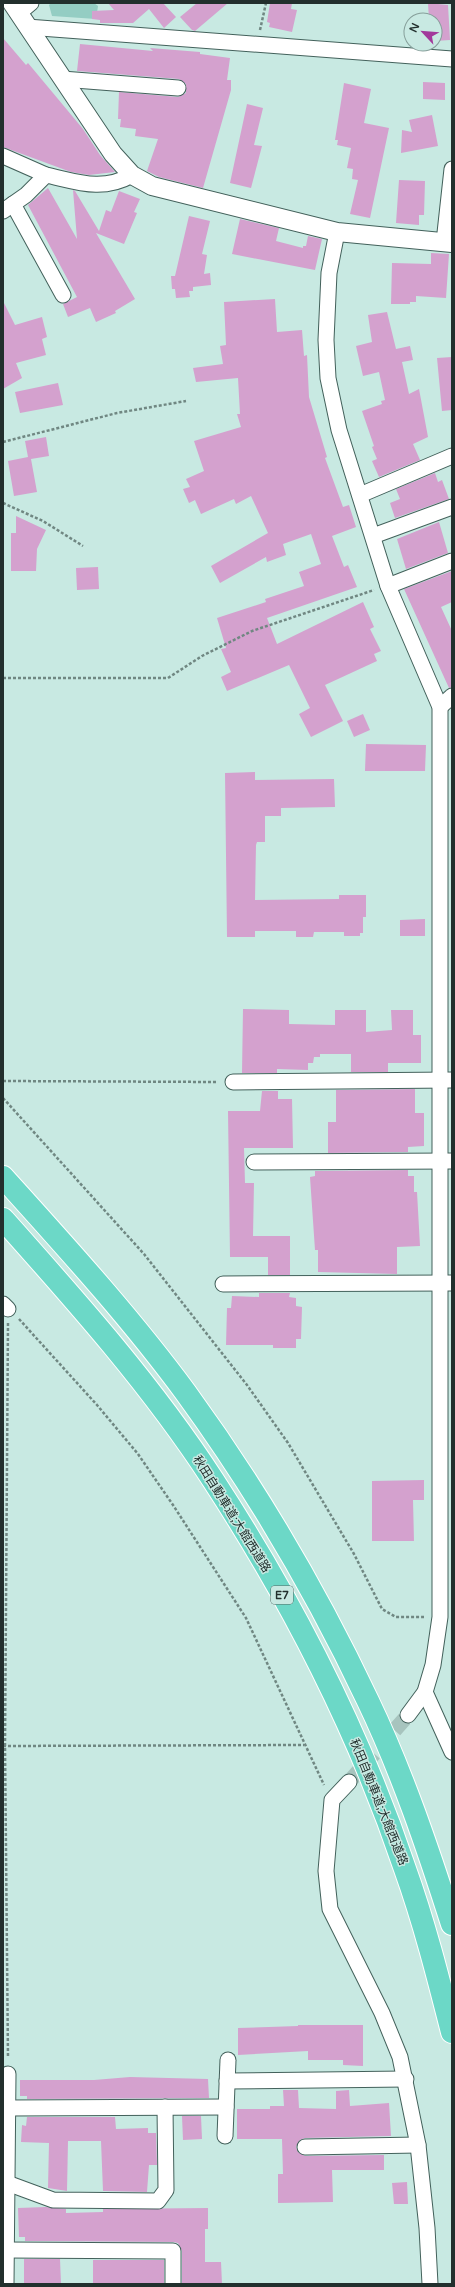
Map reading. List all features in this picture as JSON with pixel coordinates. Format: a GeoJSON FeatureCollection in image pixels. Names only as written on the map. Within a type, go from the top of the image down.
{"type":"FeatureCollection","features":[{"type":"Feature","properties":{"kind":"highway","name":"E7"},"geometry":{"type":"LineString","coordinates":[[3,1177],[122,1312],[185,1392],[236,1465],[285,1544],[329,1623],[369,1702],[404,1785],[452,1924]]}},
{"type":"Feature","properties":{"kind":"highway","name":"秋田自動車道;大館西道路"},"geometry":{"type":"LineString","coordinates":[[3,1219],[101,1331],[185,1440],[212,1478],[261,1558],[306,1638],[342,1711],[376,1790],[405,1868],[432,1954],[452,2032]]}},
{"type":"Feature","properties":{"kind":"street"},"geometry":{"type":"LineString","coordinates":[[22,12],[257,44],[452,59]]}},
{"type":"Feature","properties":{"kind":"street"},"geometry":{"type":"LineString","coordinates":[[22,12],[62,79],[113,154],[132,175],[152,186],[337,232],[448,242],[452,169]]}},
{"type":"Feature","properties":{"kind":"street"},"geometry":{"type":"LineString","coordinates":[[62,79],[178,88]]}},
{"type":"Feature","properties":{"kind":"street"},"geometry":{"type":"LineString","coordinates":[[3,156],[46,175],[97,186],[122,180],[132,175]]}},
{"type":"Feature","properties":{"kind":"street"},"geometry":{"type":"LineString","coordinates":[[46,175],[8,208],[63,295]]}},
{"type":"Feature","properties":{"kind":"street"},"geometry":{"type":"LineString","coordinates":[[337,232],[329,273],[326,340],[328,378],[339,430],[388,586],[440,707],[446,943],[446,1600],[440,1617],[433,1666],[425,1692],[408,1715]]}},
{"type":"Feature","properties":{"kind":"street"},"geometry":{"type":"LineString","coordinates":[[360,495],[452,456]]}},
{"type":"Feature","properties":{"kind":"street"},"geometry":{"type":"LineString","coordinates":[[373,536],[452,507]]}},
{"type":"Feature","properties":{"kind":"street"},"geometry":{"type":"LineString","coordinates":[[388,586],[452,561]]}},
{"type":"Feature","properties":{"kind":"street"},"geometry":{"type":"LineString","coordinates":[[440,707],[452,696]]}},
{"type":"Feature","properties":{"kind":"street"},"geometry":{"type":"LineString","coordinates":[[233,1082],[446,1080]]}},
{"type":"Feature","properties":{"kind":"street"},"geometry":{"type":"LineString","coordinates":[[254,1162],[446,1161]]}},
{"type":"Feature","properties":{"kind":"street"},"geometry":{"type":"LineString","coordinates":[[223,1284],[446,1283]]}},
{"type":"Feature","properties":{"kind":"street"},"geometry":{"type":"LineString","coordinates":[[425,1692],[452,1752]]}},
{"type":"Feature","properties":{"kind":"street"},"geometry":{"type":"LineString","coordinates":[[349,1782],[332,1800],[326,1872],[330,1909],[382,2013],[400,2057],[406,2079],[418,2145],[428,2228],[430,2284]]}},
{"type":"Feature","properties":{"kind":"street"},"geometry":{"type":"LineString","coordinates":[[225,2136],[228,2060]]}},
{"type":"Feature","properties":{"kind":"street"},"geometry":{"type":"LineString","coordinates":[[5,2277],[8,2074]]}},
{"type":"Feature","properties":{"kind":"street"},"geometry":{"type":"LineString","coordinates":[[227,2081],[406,2079]]}},
{"type":"Feature","properties":{"kind":"street"},"geometry":{"type":"LineString","coordinates":[[7,2183],[53,2200],[158,2200],[166,2190],[165,2107]]}},
{"type":"Feature","properties":{"kind":"street"},"geometry":{"type":"LineString","coordinates":[[8,2108],[226,2107]]}},
{"type":"Feature","properties":{"kind":"street"},"geometry":{"type":"LineString","coordinates":[[305,2147],[418,2145]]}},
{"type":"Feature","properties":{"kind":"street"},"geometry":{"type":"LineString","coordinates":[[6,2250],[173,2251],[173,2284]]}},
{"type":"Feature","properties":{"kind":"path"},"geometry":{"type":"LineString","coordinates":[[257,44],[266,3]]}},
{"type":"Feature","properties":{"kind":"path"},"geometry":{"type":"LineString","coordinates":[[3,442],[117,413],[186,401]]}},
{"type":"Feature","properties":{"kind":"path"},"geometry":{"type":"LineString","coordinates":[[3,503],[14,506],[43,521],[83,546]]}},
{"type":"Feature","properties":{"kind":"path"},"geometry":{"type":"LineString","coordinates":[[3,678],[168,678],[202,656],[252,631],[388,586]]}},
{"type":"Feature","properties":{"kind":"path"},"geometry":{"type":"LineString","coordinates":[[3,1081],[233,1082]]}},
{"type":"Feature","properties":{"kind":"path"},"geometry":{"type":"LineString","coordinates":[[3,1098],[144,1254],[247,1385],[288,1443],[354,1554],[382,1609],[396,1618],[440,1617]]}},
{"type":"Feature","properties":{"kind":"path"},"geometry":{"type":"LineString","coordinates":[[5,1306],[31,1330],[97,1405],[138,1454],[173,1505],[246,1618],[304,1745],[332,1800]]}},
{"type":"Feature","properties":{"kind":"path"},"geometry":{"type":"LineString","coordinates":[[5,1306],[4,1746],[8,2074]]}},
{"type":"Feature","properties":{"kind":"path"},"geometry":{"type":"LineString","coordinates":[[4,1746],[304,1745]]}},
{"type":"Feature","properties":{"kind":"green space"},"geometry":{"type":"Polygon","coordinates":[[[51,3],[94,3],[98,6],[96,19],[52,16],[49,5],[51,3]]]}},
{"type":"Feature","properties":{"kind":"building"},"geometry":{"type":"Polygon","coordinates":[[[108,3],[163,3],[176,17],[164,28],[149,9],[133,23],[100,23],[100,20],[92,19],[92,11],[114,10],[108,3]]]}},
{"type":"Feature","properties":{"kind":"building"},"geometry":{"type":"Polygon","coordinates":[[[197,3],[228,3],[195,31],[192,30],[180,17],[197,3]]]}},
{"type":"Feature","properties":{"kind":"building"},"geometry":{"type":"Polygon","coordinates":[[[270,3],[292,3],[291,9],[297,10],[292,32],[269,27],[270,23],[267,22],[270,3]]]}},
{"type":"Feature","properties":{"kind":"building"},"geometry":{"type":"Polygon","coordinates":[[[428,3],[448,5],[450,40],[443,40],[443,12],[429,12],[428,3]]]}},
{"type":"Feature","properties":{"kind":"building"},"geometry":{"type":"Polygon","coordinates":[[[3,38],[26,65],[28,63],[83,129],[100,155],[115,172],[89,175],[71,172],[3,147],[3,38]]]}},
{"type":"Feature","properties":{"kind":"building"},"geometry":{"type":"Polygon","coordinates":[[[80,44],[153,51],[150,48],[200,52],[200,54],[230,58],[227,80],[231,80],[231,90],[203,188],[159,177],[147,171],[158,139],[135,136],[136,129],[120,127],[121,119],[118,119],[119,92],[178,97],[186,93],[186,84],[179,79],[77,71],[80,44]]]}},
{"type":"Feature","properties":{"kind":"building"},"geometry":{"type":"Polygon","coordinates":[[[423,82],[445,83],[445,100],[423,99],[423,82]]]}},
{"type":"Feature","properties":{"kind":"building"},"geometry":{"type":"Polygon","coordinates":[[[344,83],[371,89],[364,123],[389,128],[370,218],[350,214],[358,180],[352,179],[353,169],[347,168],[351,148],[337,145],[338,140],[335,140],[344,83]]]}},
{"type":"Feature","properties":{"kind":"building"},"geometry":{"type":"Polygon","coordinates":[[[247,104],[263,108],[254,145],[262,146],[251,188],[230,183],[247,104]]]}},
{"type":"Feature","properties":{"kind":"building"},"geometry":{"type":"Polygon","coordinates":[[[432,115],[438,146],[401,153],[402,130],[412,132],[409,120],[432,115]]]}},
{"type":"Feature","properties":{"kind":"building"},"geometry":{"type":"Polygon","coordinates":[[[399,180],[425,181],[424,215],[419,215],[419,225],[396,223],[399,180]]]}},
{"type":"Feature","properties":{"kind":"building"},"geometry":{"type":"Polygon","coordinates":[[[48,188],[77,239],[73,190],[99,231],[106,210],[111,212],[119,191],[140,199],[134,212],[137,213],[124,244],[96,233],[135,299],[115,311],[116,313],[96,322],[90,308],[68,317],[63,304],[77,297],[28,205],[48,188]]]}},
{"type":"Feature","properties":{"kind":"building"},"geometry":{"type":"Polygon","coordinates":[[[189,216],[210,221],[202,254],[207,255],[204,274],[210,273],[211,285],[193,287],[193,291],[189,291],[190,297],[176,298],[175,289],[172,289],[171,276],[175,276],[189,216]]]}},
{"type":"Feature","properties":{"kind":"building"},"geometry":{"type":"Polygon","coordinates":[[[240,219],[279,228],[276,241],[303,248],[303,246],[306,246],[308,236],[322,239],[315,270],[232,254],[240,219]]]}},
{"type":"Feature","properties":{"kind":"building"},"geometry":{"type":"Polygon","coordinates":[[[431,253],[449,254],[446,298],[416,296],[416,302],[410,302],[410,304],[391,304],[392,263],[431,264],[431,253]]]}},
{"type":"Feature","properties":{"kind":"building"},"geometry":{"type":"Polygon","coordinates":[[[275,299],[277,332],[302,330],[304,356],[307,355],[309,397],[327,457],[325,458],[343,507],[349,505],[356,527],[332,536],[344,567],[348,565],[357,587],[267,618],[277,644],[363,602],[374,627],[370,629],[381,651],[374,654],[377,661],[325,685],[343,721],[311,737],[299,714],[310,708],[289,665],[227,691],[221,677],[231,672],[221,649],[226,648],[217,618],[266,602],[265,599],[304,586],[299,572],[321,564],[311,534],[283,544],[286,555],[267,562],[266,557],[220,583],[211,566],[268,533],[251,496],[236,504],[234,499],[201,514],[195,500],[189,503],[183,489],[190,487],[186,479],[204,471],[194,441],[241,427],[237,414],[240,414],[238,378],[196,382],[193,368],[223,364],[220,346],[226,345],[224,302],[275,299]]]}},
{"type":"Feature","properties":{"kind":"building"},"geometry":{"type":"Polygon","coordinates":[[[3,301],[15,325],[42,317],[47,337],[42,339],[46,355],[16,363],[22,378],[3,389],[3,301]]]}},
{"type":"Feature","properties":{"kind":"building"},"geometry":{"type":"Polygon","coordinates":[[[387,312],[396,349],[410,346],[413,360],[402,362],[409,394],[419,389],[428,437],[413,444],[420,460],[379,477],[372,461],[377,459],[372,447],[374,446],[362,411],[382,404],[381,401],[385,400],[379,372],[363,376],[356,346],[372,342],[368,315],[387,312]]]}},
{"type":"Feature","properties":{"kind":"building"},"geometry":{"type":"Polygon","coordinates":[[[452,357],[452,410],[442,411],[437,358],[452,357]]]}},
{"type":"Feature","properties":{"kind":"building"},"geometry":{"type":"Polygon","coordinates":[[[58,383],[63,405],[20,413],[15,392],[58,383]]]}},
{"type":"Feature","properties":{"kind":"building"},"geometry":{"type":"Polygon","coordinates":[[[46,437],[49,456],[31,459],[37,492],[14,496],[8,461],[28,457],[25,441],[46,437]]]}},
{"type":"Feature","properties":{"kind":"building"},"geometry":{"type":"Polygon","coordinates":[[[435,473],[438,482],[442,480],[449,499],[395,518],[390,503],[400,499],[396,489],[435,473]]]}},
{"type":"Feature","properties":{"kind":"building"},"geometry":{"type":"Polygon","coordinates":[[[16,516],[46,530],[37,549],[36,571],[11,571],[11,533],[16,533],[16,516]]]}},
{"type":"Feature","properties":{"kind":"building"},"geometry":{"type":"Polygon","coordinates":[[[439,522],[448,553],[406,569],[397,539],[439,522]]]}},
{"type":"Feature","properties":{"kind":"building"},"geometry":{"type":"Polygon","coordinates":[[[98,567],[99,589],[77,590],[76,568],[98,567]]]}},
{"type":"Feature","properties":{"kind":"building"},"geometry":{"type":"Polygon","coordinates":[[[452,571],[452,602],[441,607],[452,631],[452,687],[449,688],[404,589],[452,571]]]}},
{"type":"Feature","properties":{"kind":"building"},"geometry":{"type":"Polygon","coordinates":[[[363,714],[370,730],[354,737],[347,721],[363,714]]]}},
{"type":"Feature","properties":{"kind":"building"},"geometry":{"type":"Polygon","coordinates":[[[366,744],[426,745],[425,771],[365,771],[366,744]]]}},
{"type":"Feature","properties":{"kind":"building"},"geometry":{"type":"Polygon","coordinates":[[[255,772],[255,780],[334,779],[335,807],[281,808],[281,816],[265,816],[265,842],[257,842],[256,845],[255,900],[339,899],[339,895],[366,895],[366,917],[363,917],[363,933],[360,933],[360,936],[344,936],[344,932],[314,932],[313,937],[296,937],[296,931],[255,931],[255,937],[227,937],[225,773],[255,772]]]}},
{"type":"Feature","properties":{"kind":"building"},"geometry":{"type":"Polygon","coordinates":[[[425,919],[425,936],[400,936],[400,920],[425,919]]]}},
{"type":"Feature","properties":{"kind":"building"},"geometry":{"type":"Polygon","coordinates":[[[243,1009],[289,1010],[289,1024],[335,1025],[335,1010],[366,1010],[366,1032],[392,1030],[391,1010],[413,1010],[413,1035],[421,1035],[421,1063],[388,1063],[388,1072],[351,1072],[351,1054],[320,1054],[320,1057],[314,1057],[313,1063],[308,1063],[308,1070],[277,1069],[277,1073],[242,1073],[243,1009]]]}},
{"type":"Feature","properties":{"kind":"building"},"geometry":{"type":"Polygon","coordinates":[[[415,1089],[415,1113],[424,1113],[424,1146],[408,1147],[408,1152],[328,1153],[328,1122],[336,1122],[336,1090],[415,1089]]]}},
{"type":"Feature","properties":{"kind":"building"},"geometry":{"type":"Polygon","coordinates":[[[262,1091],[278,1091],[278,1099],[292,1099],[293,1148],[244,1148],[245,1183],[254,1183],[253,1236],[290,1236],[290,1275],[268,1275],[268,1257],[230,1257],[228,1111],[260,1111],[262,1091]]]}},
{"type":"Feature","properties":{"kind":"building"},"geometry":{"type":"Polygon","coordinates":[[[408,1170],[408,1176],[414,1176],[414,1192],[417,1192],[420,1246],[397,1247],[397,1274],[318,1272],[318,1250],[315,1250],[310,1177],[315,1176],[315,1171],[408,1170]]]}},
{"type":"Feature","properties":{"kind":"building"},"geometry":{"type":"Polygon","coordinates":[[[259,1293],[290,1293],[289,1297],[296,1298],[296,1306],[302,1307],[301,1339],[296,1339],[296,1348],[273,1348],[273,1345],[226,1345],[227,1308],[231,1308],[232,1296],[259,1297],[259,1293]]]}},
{"type":"Feature","properties":{"kind":"building"},"geometry":{"type":"Polygon","coordinates":[[[424,1480],[424,1500],[413,1500],[414,1541],[372,1541],[372,1481],[424,1480]]]}},
{"type":"Feature","properties":{"kind":"building"},"geometry":{"type":"Polygon","coordinates":[[[298,2025],[363,2025],[363,2066],[343,2065],[343,2060],[308,2060],[308,2051],[238,2055],[238,2028],[298,2025]]]}},
{"type":"Feature","properties":{"kind":"building"},"geometry":{"type":"Polygon","coordinates":[[[130,2077],[208,2079],[209,2098],[27,2099],[27,2096],[20,2096],[20,2080],[94,2080],[130,2077]]]}},
{"type":"Feature","properties":{"kind":"building"},"geometry":{"type":"Polygon","coordinates":[[[283,2090],[298,2090],[299,2108],[336,2109],[336,2091],[349,2090],[350,2106],[389,2103],[391,2136],[305,2138],[300,2140],[296,2147],[298,2152],[305,2156],[384,2155],[384,2170],[332,2170],[333,2202],[278,2203],[278,2174],[283,2174],[282,2139],[237,2139],[237,2109],[270,2109],[270,2106],[284,2106],[283,2090]]]}},
{"type":"Feature","properties":{"kind":"building"},"geometry":{"type":"Polygon","coordinates":[[[182,2116],[201,2116],[202,2139],[183,2140],[182,2116]]]}},
{"type":"Feature","properties":{"kind":"building"},"geometry":{"type":"Polygon","coordinates":[[[27,2117],[115,2117],[116,2129],[148,2128],[148,2133],[156,2133],[157,2165],[149,2165],[147,2192],[103,2191],[101,2141],[68,2141],[67,2191],[48,2188],[49,2143],[21,2142],[22,2125],[26,2126],[27,2117]]]}},
{"type":"Feature","properties":{"kind":"building"},"geometry":{"type":"Polygon","coordinates":[[[407,2182],[408,2204],[394,2204],[392,2183],[407,2182]]]}},
{"type":"Feature","properties":{"kind":"building"},"geometry":{"type":"Polygon","coordinates":[[[46,2207],[66,2209],[66,2213],[103,2212],[103,2209],[208,2208],[208,2229],[205,2229],[205,2262],[221,2262],[222,2284],[182,2284],[182,2251],[178,2243],[25,2241],[25,2237],[19,2237],[18,2208],[46,2207]]]}},
{"type":"Feature","properties":{"kind":"building"},"geometry":{"type":"Polygon","coordinates":[[[24,2259],[60,2259],[61,2284],[24,2284],[24,2259]]]}},
{"type":"Feature","properties":{"kind":"building"},"geometry":{"type":"Polygon","coordinates":[[[93,2260],[164,2260],[164,2284],[93,2284],[93,2260]]]}},
{"type":"Feature","properties":{"kind":"tunnel"},"geometry":{"type":"LineString","coordinates":[[349,1782],[408,1715]]}}]}
